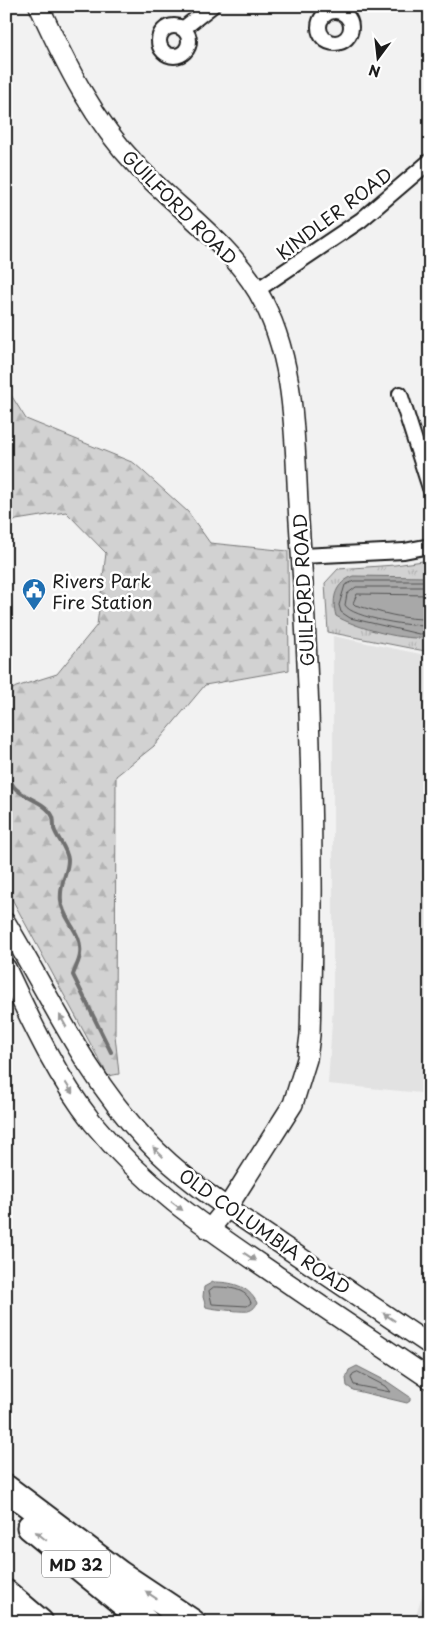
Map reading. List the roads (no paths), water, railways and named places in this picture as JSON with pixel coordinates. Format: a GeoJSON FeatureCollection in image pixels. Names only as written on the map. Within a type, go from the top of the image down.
{"type":"FeatureCollection","features":[{"type":"Feature","properties":{"kind":"highway"},"geometry":{"type":"LineString","coordinates":[[6,1488],[120,1574],[192,1622]]}},
{"type":"Feature","properties":{"kind":"highway","name":"MD 32"},"geometry":{"type":"LineString","coordinates":[[6,1507],[146,1622]]}},
{"type":"Feature","properties":{"kind":"highway"},"geometry":{"type":"LineString","coordinates":[[6,1593],[40,1622]]}},
{"type":"Feature","properties":{"kind":"street","name":"GUILFORD ROAD"},"geometry":{"type":"LineString","coordinates":[[39,6],[76,83],[108,134],[156,187],[239,266],[257,290],[272,319],[281,345],[289,383],[302,556],[312,754],[310,1004],[307,1059],[293,1104],[227,1208],[209,1230]]}},
{"type":"Feature","properties":{"kind":"street"},"geometry":{"type":"LineString","coordinates":[[184,28],[212,6]]}},
{"type":"Feature","properties":{"kind":"street","name":"KINDLER ROAD"},"geometry":{"type":"LineString","coordinates":[[257,290],[362,220],[430,161]]}},
{"type":"Feature","properties":{"kind":"street"},"geometry":{"type":"LineString","coordinates":[[400,394],[430,488]]}},
{"type":"Feature","properties":{"kind":"street"},"geometry":{"type":"LineString","coordinates":[[302,556],[404,551],[430,546]]}},
{"type":"Feature","properties":{"kind":"street","name":"OLD COLUMBIA ROAD"},"geometry":{"type":"LineString","coordinates":[[6,923],[76,1044],[117,1106],[169,1163],[190,1182],[227,1208],[430,1345]]}},
{"type":"Feature","properties":{"kind":"street","name":"OLD COLUMBIA ROAD"},"geometry":{"type":"LineString","coordinates":[[6,968],[33,1026],[55,1065],[94,1122],[152,1185],[209,1230],[430,1379]]}},
{"type":"Feature","properties":{"kind":"water"},"geometry":{"type":"Polygon","coordinates":[[[353,576],[430,577],[430,637],[408,638],[395,636],[356,625],[336,616],[334,603],[336,592],[342,583],[353,576]]]}},
{"type":"Feature","properties":{"kind":"water"},"geometry":{"type":"Polygon","coordinates":[[[213,1282],[232,1284],[244,1288],[257,1304],[248,1311],[206,1307],[203,1297],[204,1287],[213,1282]]]}},
{"type":"Feature","properties":{"kind":"water"},"geometry":{"type":"Polygon","coordinates":[[[357,1366],[388,1382],[410,1397],[410,1401],[407,1403],[353,1390],[347,1386],[346,1378],[349,1370],[357,1366]]]}},
{"type":"Feature","properties":{"kind":"waterway"},"geometry":{"type":"LineString","coordinates":[[6,754],[9,775],[14,787],[50,812],[53,818],[54,829],[66,852],[68,865],[61,889],[61,901],[65,915],[79,939],[80,946],[79,959],[73,975],[111,1052]]}},
{"type":"Feature","properties":{"kind":"place","name":"Rivers Park Fire Station"},"geometry":{"type":"Point","coordinates":[34,611]}}]}
